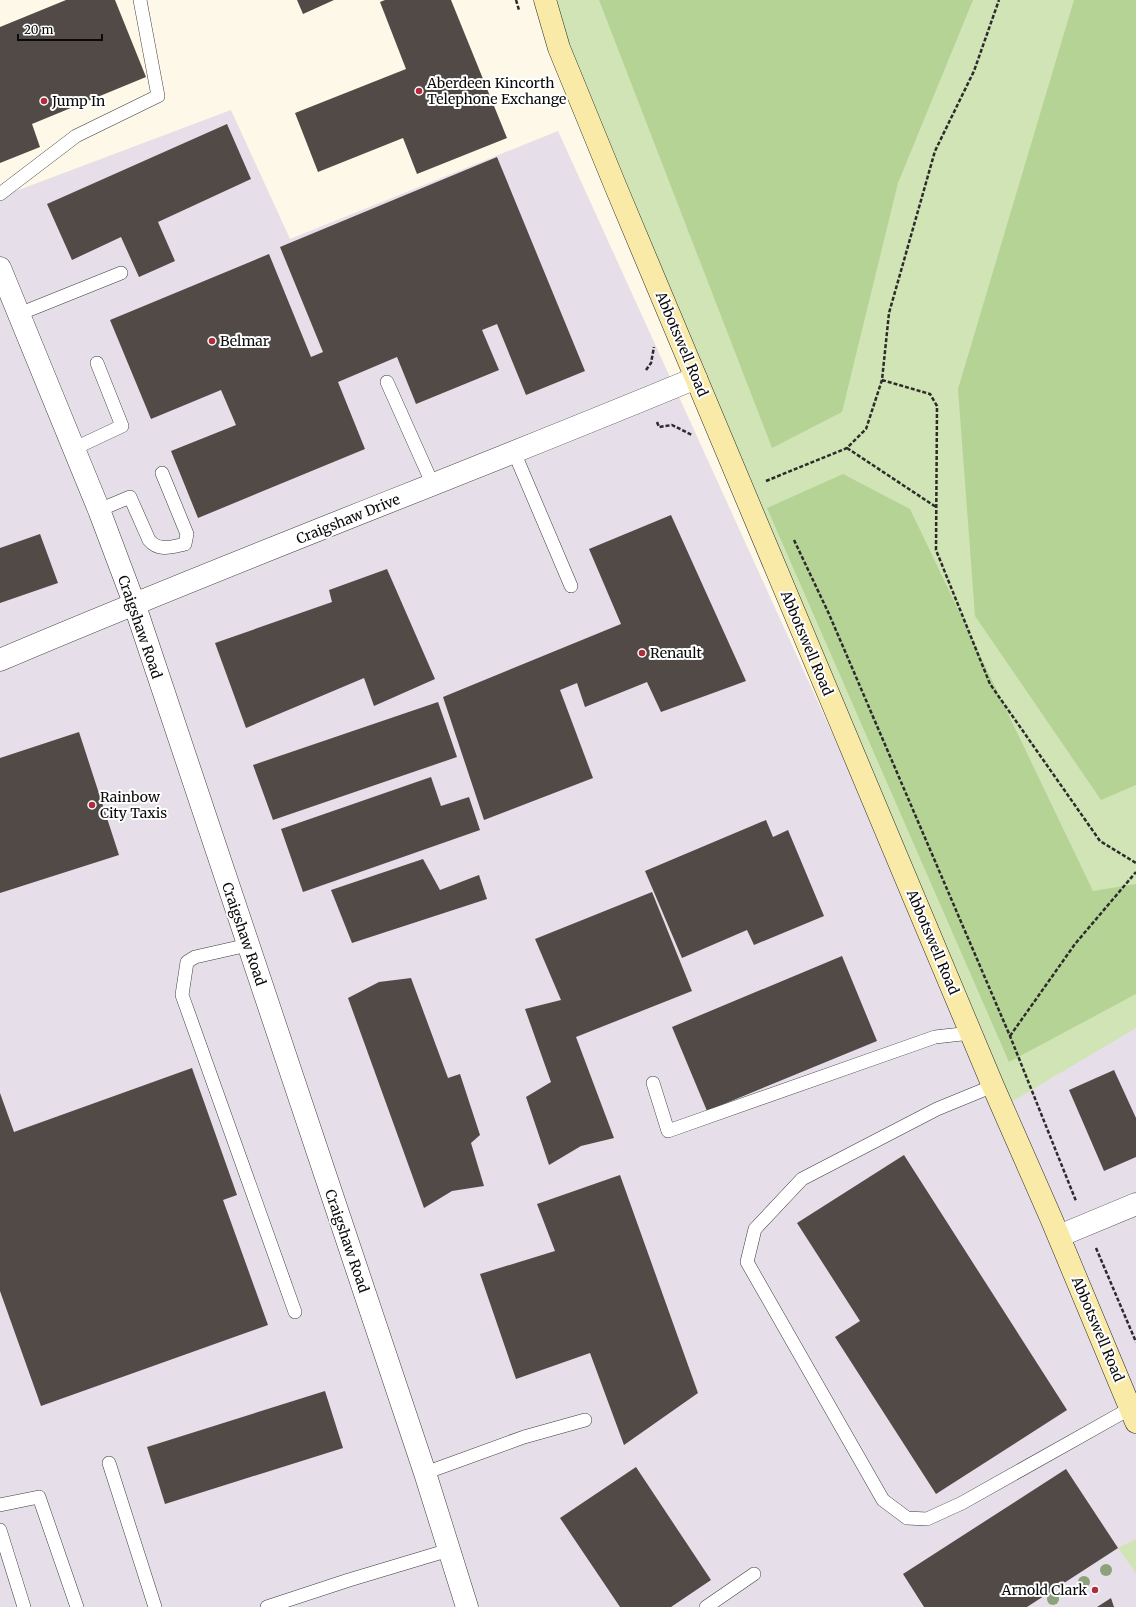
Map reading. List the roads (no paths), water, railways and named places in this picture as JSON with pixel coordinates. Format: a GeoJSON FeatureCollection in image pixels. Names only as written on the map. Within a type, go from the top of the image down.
{"type":"FeatureCollection","features":[{"type":"Feature","properties":{"kind":"street"},"geometry":{"type":"LineString","coordinates":[[532,0],[538,18],[559,48]]}},
{"type":"Feature","properties":{"kind":"street"},"geometry":{"type":"LineString","coordinates":[[545,0],[559,48]]}},
{"type":"Feature","properties":{"kind":"street","name":"Abbotswell Road"},"geometry":{"type":"LineString","coordinates":[[559,48],[993,1086],[1059,1236],[1133,1415]]}},
{"type":"Feature","properties":{"kind":"street","name":"Craigshaw Road"},"geometry":{"type":"LineString","coordinates":[[0,268],[74,449],[134,603],[425,1473],[467,1607]]}},
{"type":"Feature","properties":{"kind":"street","name":"Craigshaw Drive"},"geometry":{"type":"LineString","coordinates":[[0,660],[134,603],[433,486],[696,378]]}},
{"type":"Feature","properties":{"kind":"street"},"geometry":{"type":"LineString","coordinates":[[1059,1236],[1136,1204]]}},
{"type":"Feature","properties":{"kind":"lane"},"geometry":{"type":"LineString","coordinates":[[0,194],[76,136],[158,96],[140,0]]}},
{"type":"Feature","properties":{"kind":"lane"},"geometry":{"type":"LineString","coordinates":[[19,314],[121,273]]}},
{"type":"Feature","properties":{"kind":"lane"},"geometry":{"type":"LineString","coordinates":[[74,449],[122,426],[97,363]]}},
{"type":"Feature","properties":{"kind":"lane"},"geometry":{"type":"LineString","coordinates":[[387,382],[433,486]]}},
{"type":"Feature","properties":{"kind":"lane"},"geometry":{"type":"LineString","coordinates":[[514,452],[571,586]]}},
{"type":"Feature","properties":{"kind":"lane"},"geometry":{"type":"LineString","coordinates":[[98,510],[130,497],[149,540],[154,545],[162,548],[185,544],[187,534],[162,473]]}},
{"type":"Feature","properties":{"kind":"lane"},"geometry":{"type":"LineString","coordinates":[[248,945],[195,957],[187,962],[182,995],[296,1312]]}},
{"type":"Feature","properties":{"kind":"lane"},"geometry":{"type":"LineString","coordinates":[[653,1083],[668,1131],[935,1038],[971,1033]]}},
{"type":"Feature","properties":{"kind":"lane"},"geometry":{"type":"LineString","coordinates":[[993,1086],[937,1109],[802,1179],[755,1229],[746,1262],[883,1500],[907,1518],[927,1519],[962,1503],[1133,1415]]}},
{"type":"Feature","properties":{"kind":"lane"},"geometry":{"type":"LineString","coordinates":[[425,1473],[524,1437],[584,1420]]}},
{"type":"Feature","properties":{"kind":"lane"},"geometry":{"type":"LineString","coordinates":[[110,1462],[155,1607]]}},
{"type":"Feature","properties":{"kind":"lane"},"geometry":{"type":"LineString","coordinates":[[0,1505],[39,1497],[77,1607]]}},
{"type":"Feature","properties":{"kind":"lane"},"geometry":{"type":"LineString","coordinates":[[0,1530],[24,1607]]}},
{"type":"Feature","properties":{"kind":"lane"},"geometry":{"type":"LineString","coordinates":[[267,1607],[349,1580],[449,1550]]}},
{"type":"Feature","properties":{"kind":"lane"},"geometry":{"type":"LineString","coordinates":[[706,1607],[754,1574]]}},
{"type":"Feature","properties":{"kind":"place","name":"Aberdeen Kincorth Telephone Exchange"},"geometry":{"type":"Point","coordinates":[419,91]}},
{"type":"Feature","properties":{"kind":"place","name":"Jump In"},"geometry":{"type":"Point","coordinates":[44,101]}},
{"type":"Feature","properties":{"kind":"place","name":"Belmar"},"geometry":{"type":"Point","coordinates":[212,341]}},
{"type":"Feature","properties":{"kind":"place","name":"Renault"},"geometry":{"type":"Point","coordinates":[642,653]}},
{"type":"Feature","properties":{"kind":"place","name":"Rainbow City Taxis"},"geometry":{"type":"Point","coordinates":[92,805]}},
{"type":"Feature","properties":{"kind":"place","name":"Arnold Clark"},"geometry":{"type":"Point","coordinates":[1095,1590]}}]}
